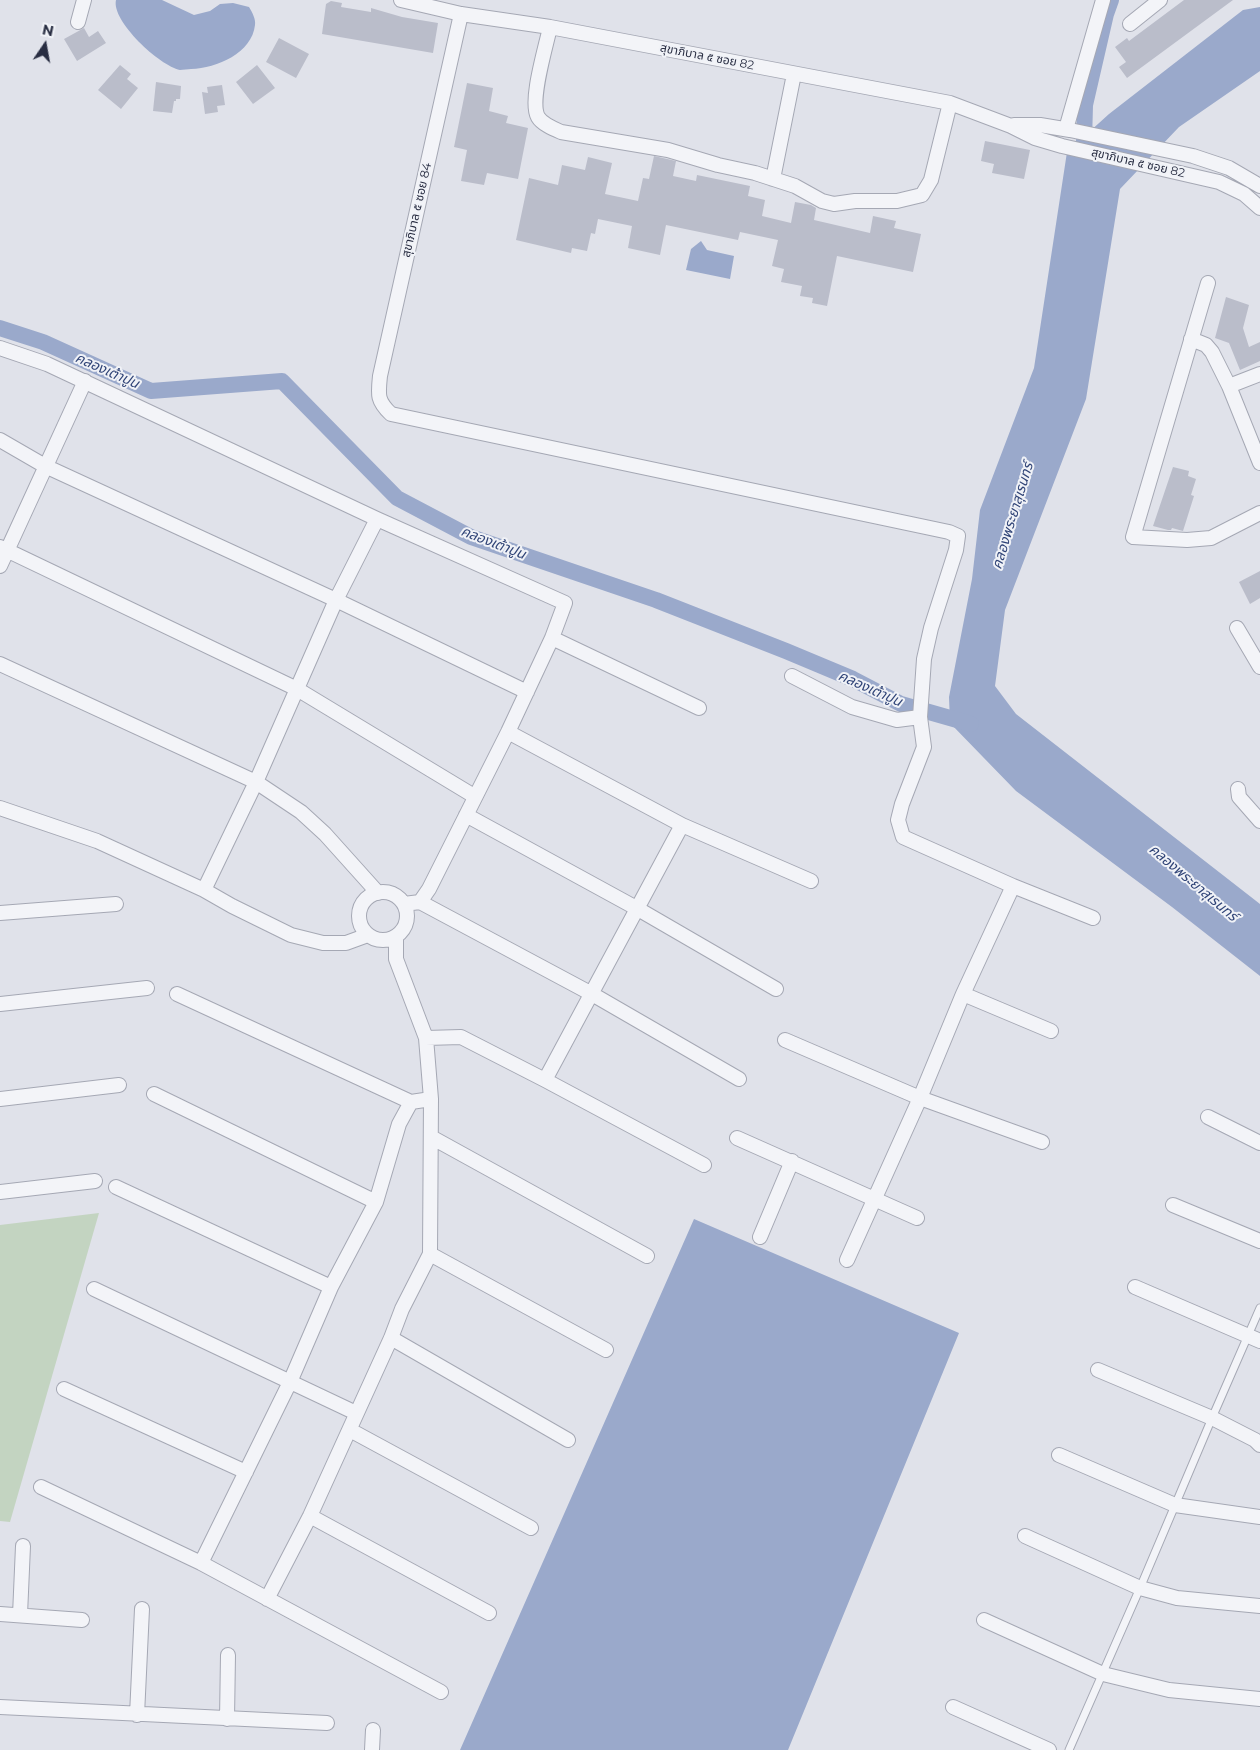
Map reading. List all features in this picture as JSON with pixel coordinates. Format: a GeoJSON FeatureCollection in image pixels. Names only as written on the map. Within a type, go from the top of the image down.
{"type":"FeatureCollection","features":[{"type":"Feature","properties":{"kind":"street"},"geometry":{"type":"LineString","coordinates":[[78,22],[84,0]]}},
{"type":"Feature","properties":{"kind":"street","name":"สุขาภิบาล ๕ ซอย 82"},"geometry":{"type":"LineString","coordinates":[[401,0],[461,14],[550,28],[950,103],[1011,126],[1034,138],[1219,182],[1244,194],[1260,208]]}},
{"type":"Feature","properties":{"kind":"street"},"geometry":{"type":"LineString","coordinates":[[1068,130],[1103,0]]}},
{"type":"Feature","properties":{"kind":"street"},"geometry":{"type":"LineString","coordinates":[[1130,24],[1160,0]]}},
{"type":"Feature","properties":{"kind":"street","name":"สุขาภิบาล ๕ ซอย 84"},"geometry":{"type":"LineString","coordinates":[[461,14],[380,376],[378,396],[383,407],[391,414],[942,530],[958,536],[956,550],[931,628],[924,659],[920,709]]}},
{"type":"Feature","properties":{"kind":"street"},"geometry":{"type":"LineString","coordinates":[[550,28],[535,94],[538,118],[549,126],[561,132],[668,150],[795,186],[822,201],[834,204],[855,201],[897,201],[922,195],[932,180],[950,103]]}},
{"type":"Feature","properties":{"kind":"street"},"geometry":{"type":"LineString","coordinates":[[773,179],[794,74]]}},
{"type":"Feature","properties":{"kind":"street","name":"สุขาภิบาล ๕ ซอย 82"},"geometry":{"type":"LineString","coordinates":[[1011,126],[1040,125],[1193,156],[1229,168],[1260,186]]}},
{"type":"Feature","properties":{"kind":"street"},"geometry":{"type":"LineString","coordinates":[[1208,283],[1133,538],[1180,540],[1211,538],[1260,513]]}},
{"type":"Feature","properties":{"kind":"street"},"geometry":{"type":"LineString","coordinates":[[1191,339],[1206,345],[1212,352],[1229,386],[1260,463]]}},
{"type":"Feature","properties":{"kind":"street"},"geometry":{"type":"LineString","coordinates":[[0,348],[47,364],[85,381],[377,519],[565,604],[552,638],[508,732],[474,796],[429,889],[420,902]]}},
{"type":"Feature","properties":{"kind":"street"},"geometry":{"type":"LineString","coordinates":[[1229,386],[1260,374]]}},
{"type":"Feature","properties":{"kind":"street"},"geometry":{"type":"LineString","coordinates":[[0,566],[4,548],[85,381]]}},
{"type":"Feature","properties":{"kind":"street"},"geometry":{"type":"LineString","coordinates":[[0,440],[45,466],[336,600],[527,692]]}},
{"type":"Feature","properties":{"kind":"street"},"geometry":{"type":"LineString","coordinates":[[204,890],[256,782],[336,600],[377,519]]}},
{"type":"Feature","properties":{"kind":"street"},"geometry":{"type":"LineString","coordinates":[[4,548],[297,689],[474,796]]}},
{"type":"Feature","properties":{"kind":"street"},"geometry":{"type":"LineString","coordinates":[[1236,628],[1260,667]]}},
{"type":"Feature","properties":{"kind":"street"},"geometry":{"type":"LineString","coordinates":[[552,638],[699,708]]}},
{"type":"Feature","properties":{"kind":"street"},"geometry":{"type":"LineString","coordinates":[[0,664],[256,782],[301,812],[319,828],[378,893]]}},
{"type":"Feature","properties":{"kind":"street"},"geometry":{"type":"LineString","coordinates":[[792,676],[852,707],[897,720],[920,709],[924,747],[902,804],[898,820],[903,837],[1013,886],[1093,918]]}},
{"type":"Feature","properties":{"kind":"street"},"geometry":{"type":"LineString","coordinates":[[508,732],[682,825],[811,881]]}},
{"type":"Feature","properties":{"kind":"street"},"geometry":{"type":"LineString","coordinates":[[1238,790],[1239,797],[1260,821]]}},
{"type":"Feature","properties":{"kind":"street"},"geometry":{"type":"LineString","coordinates":[[0,808],[97,841],[204,890],[291,935],[323,943],[346,943],[368,934]]}},
{"type":"Feature","properties":{"kind":"street"},"geometry":{"type":"LineString","coordinates":[[466,815],[638,909],[776,988]]}},
{"type":"Feature","properties":{"kind":"street"},"geometry":{"type":"LineString","coordinates":[[545,1080],[682,825]]}},
{"type":"Feature","properties":{"kind":"street"},"geometry":{"type":"LineString","coordinates":[[847,1260],[920,1098],[963,994],[1013,886]]}},
{"type":"Feature","properties":{"kind":"street"},"geometry":{"type":"LineString","coordinates":[[378,893],[393,894],[404,904],[407,911],[407,918],[402,932],[389,940],[374,939],[363,929],[360,922],[361,907],[371,896],[378,893]]}},
{"type":"Feature","properties":{"kind":"street"},"geometry":{"type":"LineString","coordinates":[[404,904],[420,902],[592,994],[739,1079]]}},
{"type":"Feature","properties":{"kind":"street"},"geometry":{"type":"LineString","coordinates":[[0,913],[116,904]]}},
{"type":"Feature","properties":{"kind":"street"},"geometry":{"type":"LineString","coordinates":[[267,1599],[310,1516],[406,1302],[430,1254],[431,1099],[426,1038],[396,959],[396,937]]}},
{"type":"Feature","properties":{"kind":"street"},"geometry":{"type":"LineString","coordinates":[[0,1004],[147,988]]}},
{"type":"Feature","properties":{"kind":"street"},"geometry":{"type":"LineString","coordinates":[[176,994],[411,1102],[431,1099]]}},
{"type":"Feature","properties":{"kind":"street"},"geometry":{"type":"LineString","coordinates":[[963,994],[1051,1031]]}},
{"type":"Feature","properties":{"kind":"street"},"geometry":{"type":"LineString","coordinates":[[426,1038],[461,1037],[704,1165]]}},
{"type":"Feature","properties":{"kind":"street"},"geometry":{"type":"LineString","coordinates":[[785,1040],[920,1098],[1042,1142]]}},
{"type":"Feature","properties":{"kind":"street"},"geometry":{"type":"LineString","coordinates":[[0,1099],[119,1085]]}},
{"type":"Feature","properties":{"kind":"street"},"geometry":{"type":"LineString","coordinates":[[154,1094],[376,1202]]}},
{"type":"Feature","properties":{"kind":"street"},"geometry":{"type":"LineString","coordinates":[[201,1563],[290,1382],[332,1287],[376,1202],[399,1124],[411,1102]]}},
{"type":"Feature","properties":{"kind":"street"},"geometry":{"type":"LineString","coordinates":[[1208,1117],[1260,1143]]}},
{"type":"Feature","properties":{"kind":"street"},"geometry":{"type":"LineString","coordinates":[[431,1137],[647,1256]]}},
{"type":"Feature","properties":{"kind":"street"},"geometry":{"type":"LineString","coordinates":[[737,1138],[917,1218]]}},
{"type":"Feature","properties":{"kind":"street"},"geometry":{"type":"LineString","coordinates":[[760,1237],[792,1161]]}},
{"type":"Feature","properties":{"kind":"street"},"geometry":{"type":"LineString","coordinates":[[0,1192],[95,1181]]}},
{"type":"Feature","properties":{"kind":"street"},"geometry":{"type":"LineString","coordinates":[[116,1187],[332,1287]]}},
{"type":"Feature","properties":{"kind":"street"},"geometry":{"type":"LineString","coordinates":[[1173,1205],[1260,1241]]}},
{"type":"Feature","properties":{"kind":"street"},"geometry":{"type":"LineString","coordinates":[[430,1254],[606,1350]]}},
{"type":"Feature","properties":{"kind":"street"},"geometry":{"type":"LineString","coordinates":[[1135,1287],[1254,1338]]}},
{"type":"Feature","properties":{"kind":"street"},"geometry":{"type":"LineString","coordinates":[[94,1289],[356,1413]]}},
{"type":"Feature","properties":{"kind":"street"},"geometry":{"type":"LineString","coordinates":[[391,1338],[568,1440]]}},
{"type":"Feature","properties":{"kind":"street"},"geometry":{"type":"LineString","coordinates":[[1098,1370],[1212,1418],[1255,1440],[1260,1446]]}},
{"type":"Feature","properties":{"kind":"street"},"geometry":{"type":"LineString","coordinates":[[64,1389],[246,1472]]}},
{"type":"Feature","properties":{"kind":"street"},"geometry":{"type":"LineString","coordinates":[[350,1430],[531,1528]]}},
{"type":"Feature","properties":{"kind":"street"},"geometry":{"type":"LineString","coordinates":[[1059,1455],[1175,1505],[1260,1517]]}},
{"type":"Feature","properties":{"kind":"street"},"geometry":{"type":"LineString","coordinates":[[41,1486],[201,1563],[441,1692]]}},
{"type":"Feature","properties":{"kind":"street"},"geometry":{"type":"LineString","coordinates":[[310,1516],[489,1613]]}},
{"type":"Feature","properties":{"kind":"street"},"geometry":{"type":"LineString","coordinates":[[1025,1536],[1140,1588],[1177,1598],[1260,1606]]}},
{"type":"Feature","properties":{"kind":"street"},"geometry":{"type":"LineString","coordinates":[[20,1615],[23,1546]]}},
{"type":"Feature","properties":{"kind":"street"},"geometry":{"type":"LineString","coordinates":[[137,1714],[142,1608]]}},
{"type":"Feature","properties":{"kind":"street"},"geometry":{"type":"LineString","coordinates":[[0,1614],[82,1620]]}},
{"type":"Feature","properties":{"kind":"street"},"geometry":{"type":"LineString","coordinates":[[984,1620],[1103,1674],[1169,1690],[1260,1699]]}},
{"type":"Feature","properties":{"kind":"street"},"geometry":{"type":"LineString","coordinates":[[227,1719],[228,1655]]}},
{"type":"Feature","properties":{"kind":"street"},"geometry":{"type":"LineString","coordinates":[[0,1707],[327,1723]]}},
{"type":"Feature","properties":{"kind":"street"},"geometry":{"type":"LineString","coordinates":[[953,1707],[1049,1750]]}},
{"type":"Feature","properties":{"kind":"street"},"geometry":{"type":"LineString","coordinates":[[372,1750],[373,1730]]}},
{"type":"Feature","properties":{"kind":"lane"},"geometry":{"type":"LineString","coordinates":[[1069,1750],[1212,1418],[1254,1338],[1260,1308]]}},
{"type":"Feature","properties":{"kind":"green space"},"geometry":{"type":"Polygon","coordinates":[[[99,1213],[10,1522],[0,1521],[0,1225],[99,1213]]]}},
{"type":"Feature","properties":{"kind":"water"},"geometry":{"type":"Polygon","coordinates":[[[116,0],[162,0],[194,15],[210,11],[220,4],[233,3],[249,7],[255,25],[247,44],[232,57],[212,66],[180,70],[171,67],[161,60],[139,41],[121,19],[116,9],[116,0]]]}},
{"type":"Feature","properties":{"kind":"water","name":"คลองพระยาสุเรนทร์"},"geometry":{"type":"Polygon","coordinates":[[[1260,7],[1260,71],[1179,127],[1120,189],[1086,399],[1005,610],[995,686],[1016,714],[1260,904],[1260,976],[1172,907],[1016,791],[950,723],[949,697],[972,579],[980,510],[1034,368],[1067,152],[1109,114],[1243,10],[1260,7]]]}},
{"type":"Feature","properties":{"kind":"water"},"geometry":{"type":"Polygon","coordinates":[[[701,241],[707,250],[734,256],[730,279],[686,270],[691,249],[701,241]]]}},
{"type":"Feature","properties":{"kind":"water"},"geometry":{"type":"Polygon","coordinates":[[[694,1219],[959,1333],[788,1750],[460,1750],[694,1219]]]}},
{"type":"Feature","properties":{"kind":"building"},"geometry":{"type":"Polygon","coordinates":[[[1184,0],[1233,0],[1127,78],[1119,67],[1126,62],[1115,47],[1127,38],[1129,41],[1184,0]]]}},
{"type":"Feature","properties":{"kind":"building"},"geometry":{"type":"Polygon","coordinates":[[[331,1],[342,3],[341,7],[371,12],[371,8],[402,17],[438,23],[433,53],[322,34],[326,4],[331,1]]]}},
{"type":"Feature","properties":{"kind":"building"},"geometry":{"type":"Polygon","coordinates":[[[84,28],[89,37],[98,31],[106,43],[77,61],[64,39],[84,28]]]}},
{"type":"Feature","properties":{"kind":"building"},"geometry":{"type":"Polygon","coordinates":[[[279,38],[309,54],[296,78],[266,62],[279,38]]]}},
{"type":"Feature","properties":{"kind":"building"},"geometry":{"type":"Polygon","coordinates":[[[120,65],[131,74],[127,79],[138,88],[121,109],[98,90],[120,65]]]}},
{"type":"Feature","properties":{"kind":"building"},"geometry":{"type":"Polygon","coordinates":[[[257,65],[275,88],[253,104],[236,82],[257,65]]]}},
{"type":"Feature","properties":{"kind":"building"},"geometry":{"type":"Polygon","coordinates":[[[156,82],[181,86],[180,99],[174,101],[172,113],[153,111],[156,82]]]}},
{"type":"Feature","properties":{"kind":"building"},"geometry":{"type":"Polygon","coordinates":[[[467,83],[493,88],[489,111],[508,116],[506,123],[528,128],[518,179],[487,173],[484,185],[461,181],[467,150],[454,147],[467,83]]]}},
{"type":"Feature","properties":{"kind":"building"},"geometry":{"type":"Polygon","coordinates":[[[222,85],[225,105],[217,106],[218,112],[205,114],[202,92],[208,93],[207,87],[222,85]]]}},
{"type":"Feature","properties":{"kind":"building"},"geometry":{"type":"Polygon","coordinates":[[[985,141],[1030,150],[1024,179],[992,173],[994,164],[981,161],[985,141]]]}},
{"type":"Feature","properties":{"kind":"building"},"geometry":{"type":"Polygon","coordinates":[[[654,156],[676,161],[673,176],[696,181],[697,175],[750,186],[748,196],[765,200],[762,216],[791,223],[795,202],[811,205],[816,208],[814,220],[870,233],[873,216],[896,221],[894,228],[921,234],[913,272],[837,256],[827,306],[812,303],[813,298],[800,296],[802,286],[781,282],[784,269],[772,266],[778,240],[740,232],[738,240],[666,225],[660,255],[628,248],[632,226],[598,219],[595,234],[591,233],[587,251],[572,248],[571,253],[516,240],[529,178],[558,185],[562,165],[585,170],[588,157],[612,163],[605,194],[638,201],[643,178],[649,179],[654,156]]]}},
{"type":"Feature","properties":{"kind":"building"},"geometry":{"type":"Polygon","coordinates":[[[1226,297],[1249,305],[1243,328],[1249,347],[1260,342],[1260,361],[1240,370],[1229,343],[1215,338],[1226,297]]]}},
{"type":"Feature","properties":{"kind":"building"},"geometry":{"type":"Polygon","coordinates":[[[1173,467],[1189,471],[1188,476],[1196,479],[1191,495],[1194,496],[1183,531],[1153,526],[1173,467]]]}},
{"type":"Feature","properties":{"kind":"building"},"geometry":{"type":"Polygon","coordinates":[[[1260,571],[1260,598],[1250,604],[1239,582],[1260,571]]]}},
{"type":"Feature","properties":{"kind":"waterway"},"geometry":{"type":"LineString","coordinates":[[1086,147],[1084,142],[1085,105],[1111,0]]}},
{"type":"Feature","properties":{"kind":"waterway","name":"คลองเต้าปูน"},"geometry":{"type":"LineString","coordinates":[[0,328],[43,342],[151,391],[282,381],[397,498],[471,537],[656,600],[853,679],[901,704],[971,724]]}}]}
